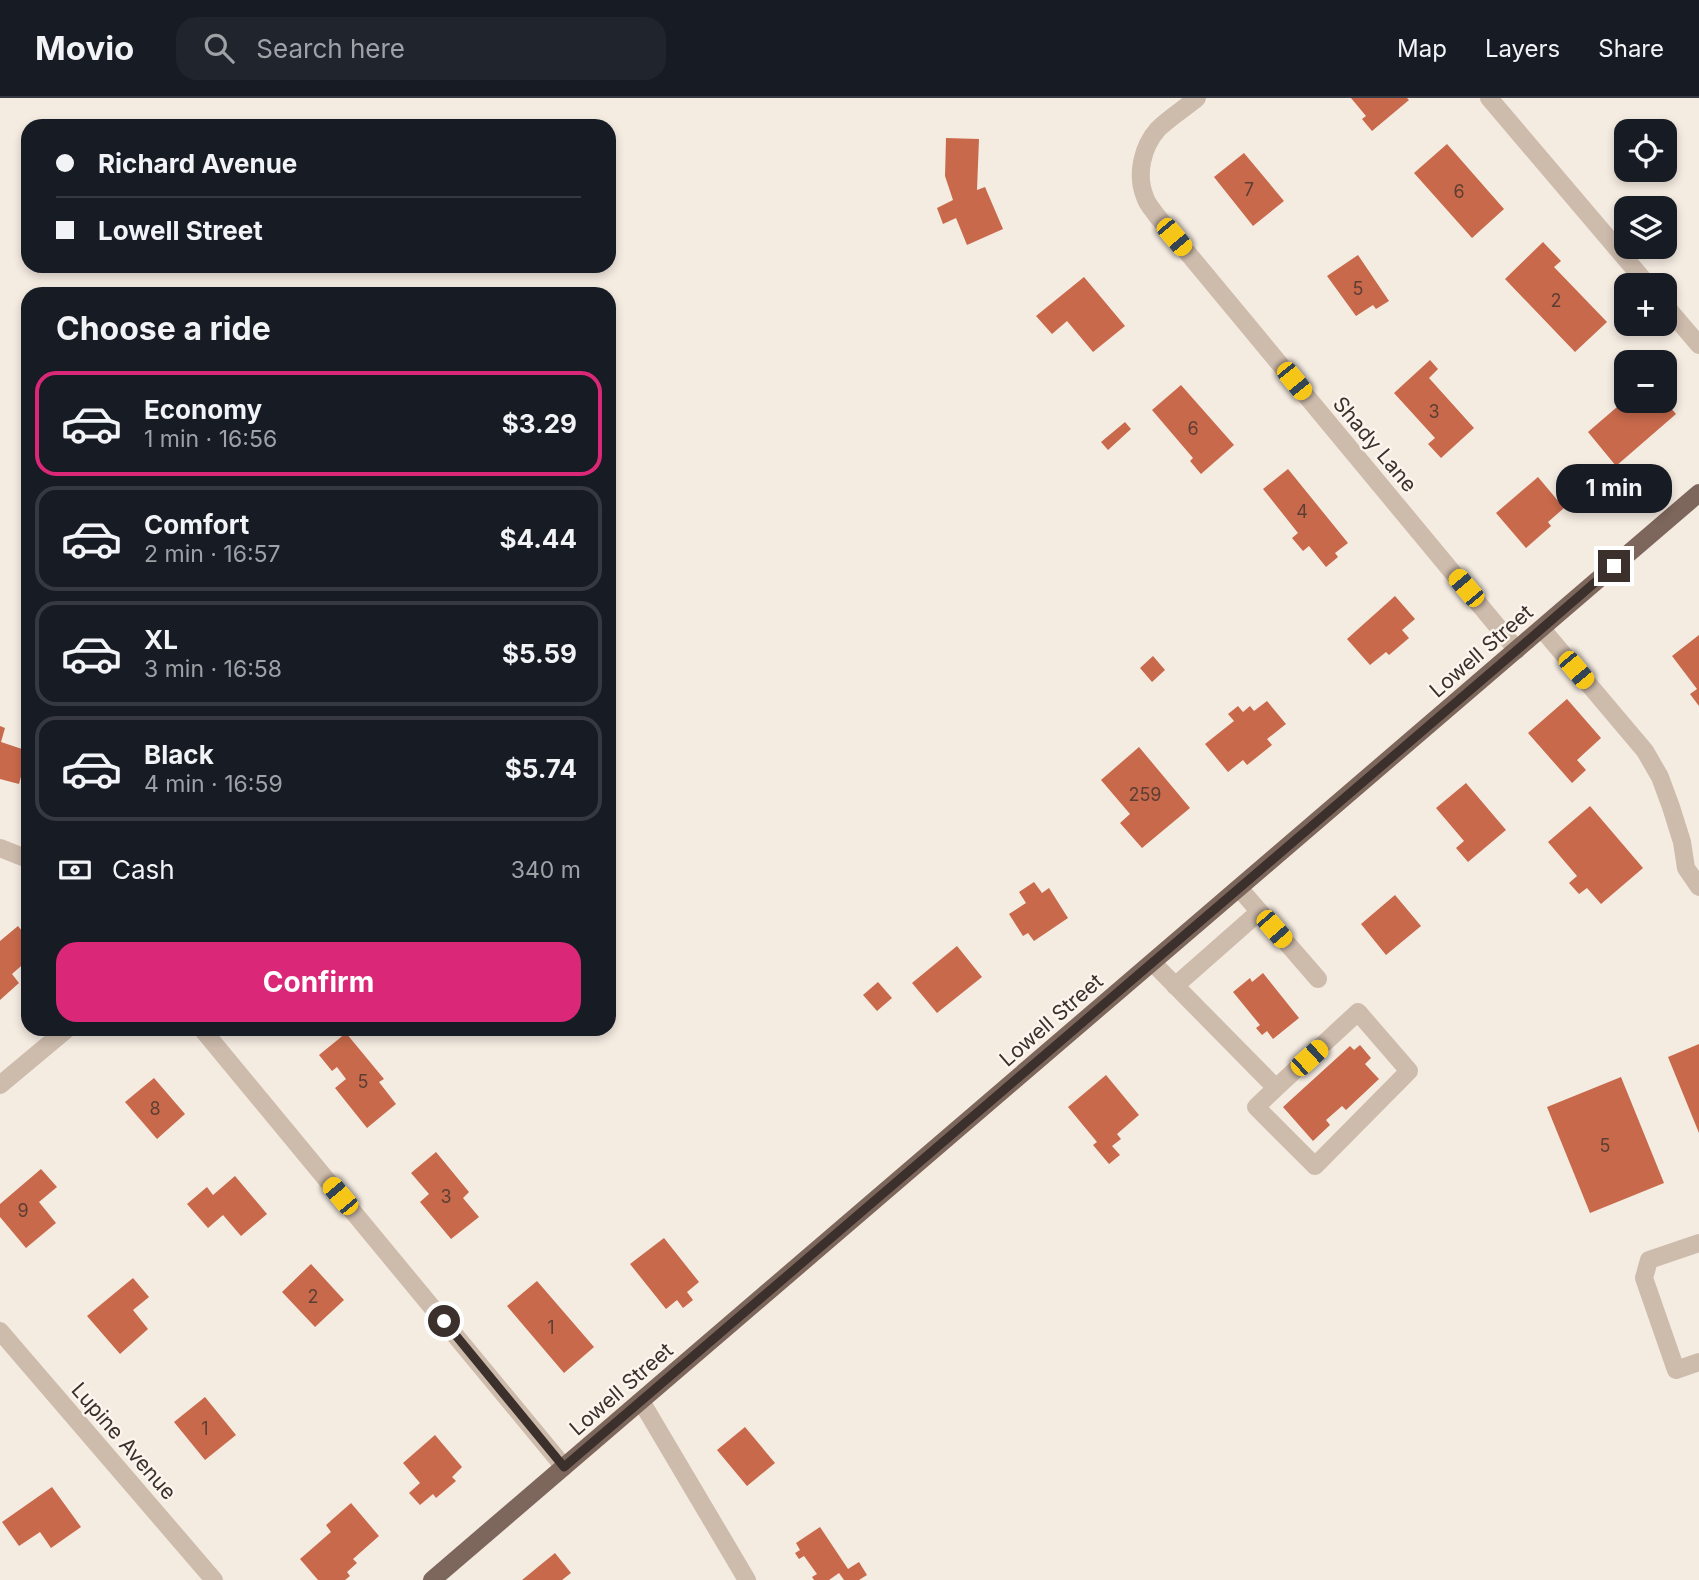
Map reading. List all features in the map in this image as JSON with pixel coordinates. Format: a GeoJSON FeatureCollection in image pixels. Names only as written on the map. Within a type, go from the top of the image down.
{"type":"FeatureCollection","features":[{"type":"Feature","properties":{"kind":"main road","name":"Lowell Street"},"geometry":{"type":"LineString","coordinates":[[432,1580],[1699,493]]}},
{"type":"Feature","properties":{"kind":"street","name":"Shady Lane"},"geometry":{"type":"LineString","coordinates":[[1197,98],[1159,129],[1149,141],[1140,180],[1145,199],[1517,650]]}},
{"type":"Feature","properties":{"kind":"street"},"geometry":{"type":"LineString","coordinates":[[1489,98],[1638,273]]}},
{"type":"Feature","properties":{"kind":"street"},"geometry":{"type":"LineString","coordinates":[[1677,319],[1699,345]]}},
{"type":"Feature","properties":{"kind":"street"},"geometry":{"type":"LineString","coordinates":[[1542,629],[1645,751],[1660,777],[1671,807],[1682,842],[1686,868],[1699,887]]}},
{"type":"Feature","properties":{"kind":"street"},"geometry":{"type":"LineString","coordinates":[[0,848],[21,856]]}},
{"type":"Feature","properties":{"kind":"street"},"geometry":{"type":"LineString","coordinates":[[1239,888],[1318,979]]}},
{"type":"Feature","properties":{"kind":"street"},"geometry":{"type":"LineString","coordinates":[[1175,986],[1259,912]]}},
{"type":"Feature","properties":{"kind":"street"},"geometry":{"type":"LineString","coordinates":[[1153,963],[1276,1088]]}},
{"type":"Feature","properties":{"kind":"street"},"geometry":{"type":"LineString","coordinates":[[1359,1012],[1409,1071],[1315,1166],[1256,1107],[1276,1088],[1359,1012]]}},
{"type":"Feature","properties":{"kind":"street"},"geometry":{"type":"LineString","coordinates":[[0,1085],[59,1036]]}},
{"type":"Feature","properties":{"kind":"street"},"geometry":{"type":"LineString","coordinates":[[208,1036],[564,1467]]}},
{"type":"Feature","properties":{"kind":"street"},"geometry":{"type":"LineString","coordinates":[[1699,1243],[1649,1260],[1644,1278],[1676,1370],[1699,1362]]}},
{"type":"Feature","properties":{"kind":"street","name":"Lupine Avenue"},"geometry":{"type":"LineString","coordinates":[[0,1331],[214,1580]]}},
{"type":"Feature","properties":{"kind":"street"},"geometry":{"type":"LineString","coordinates":[[642,1401],[747,1580]]}},
{"type":"Feature","properties":{"kind":"building"},"geometry":{"type":"Polygon","coordinates":[[[1351,98],[1409,100],[1372,131],[1362,119],[1366,116],[1351,98]]]}},
{"type":"Feature","properties":{"kind":"building"},"geometry":{"type":"Polygon","coordinates":[[[946,138],[979,139],[977,190],[985,187],[1003,229],[967,245],[956,218],[943,224],[937,208],[953,200],[945,176],[946,138]]]}},
{"type":"Feature","properties":{"kind":"building"},"geometry":{"type":"Polygon","coordinates":[[[1447,144],[1504,209],[1472,238],[1414,173],[1447,144]]]}},
{"type":"Feature","properties":{"kind":"building"},"geometry":{"type":"Polygon","coordinates":[[[1244,153],[1284,201],[1253,226],[1214,177],[1244,153]]]}},
{"type":"Feature","properties":{"kind":"building"},"geometry":{"type":"Polygon","coordinates":[[[1543,242],[1561,261],[1554,267],[1607,322],[1575,352],[1505,279],[1543,242]]]}},
{"type":"Feature","properties":{"kind":"building"},"geometry":{"type":"Polygon","coordinates":[[[1358,255],[1389,301],[1376,309],[1373,305],[1356,316],[1327,276],[1358,255]]]}},
{"type":"Feature","properties":{"kind":"building"},"geometry":{"type":"Polygon","coordinates":[[[1084,277],[1125,326],[1093,352],[1067,321],[1052,334],[1036,316],[1084,277]]]}},
{"type":"Feature","properties":{"kind":"building"},"geometry":{"type":"Polygon","coordinates":[[[1430,360],[1438,369],[1429,378],[1474,428],[1441,458],[1428,444],[1435,438],[1394,393],[1430,360]]]}},
{"type":"Feature","properties":{"kind":"building"},"geometry":{"type":"Polygon","coordinates":[[[1181,385],[1234,445],[1201,474],[1190,461],[1193,458],[1152,410],[1181,385]]]}},
{"type":"Feature","properties":{"kind":"building"},"geometry":{"type":"Polygon","coordinates":[[[1614,410],[1614,413],[1676,414],[1616,466],[1588,432],[1614,410]]]}},
{"type":"Feature","properties":{"kind":"building"},"geometry":{"type":"Polygon","coordinates":[[[1125,422],[1131,429],[1108,450],[1101,442],[1125,422]]]}},
{"type":"Feature","properties":{"kind":"building"},"geometry":{"type":"Polygon","coordinates":[[[1288,469],[1348,543],[1335,553],[1338,557],[1326,567],[1309,546],[1303,551],[1292,538],[1298,533],[1263,489],[1288,469]]]}},
{"type":"Feature","properties":{"kind":"building"},"geometry":{"type":"Polygon","coordinates":[[[1538,477],[1564,508],[1548,522],[1551,526],[1526,548],[1496,513],[1538,477]]]}},
{"type":"Feature","properties":{"kind":"building"},"geometry":{"type":"Polygon","coordinates":[[[1395,596],[1415,619],[1402,630],[1409,638],[1389,655],[1386,652],[1370,665],[1347,639],[1395,596]]]}},
{"type":"Feature","properties":{"kind":"building"},"geometry":{"type":"Polygon","coordinates":[[[1699,635],[1699,706],[1690,694],[1697,689],[1672,656],[1699,635]]]}},
{"type":"Feature","properties":{"kind":"building"},"geometry":{"type":"Polygon","coordinates":[[[1153,656],[1165,670],[1152,682],[1140,668],[1153,656]]]}},
{"type":"Feature","properties":{"kind":"building"},"geometry":{"type":"Polygon","coordinates":[[[1567,699],[1601,738],[1577,760],[1586,770],[1572,783],[1528,733],[1567,699]]]}},
{"type":"Feature","properties":{"kind":"building"},"geometry":{"type":"Polygon","coordinates":[[[1267,701],[1286,724],[1267,739],[1272,745],[1247,765],[1243,760],[1228,772],[1205,744],[1234,721],[1228,714],[1238,706],[1243,712],[1250,706],[1254,711],[1267,701]]]}},
{"type":"Feature","properties":{"kind":"building"},"geometry":{"type":"Polygon","coordinates":[[[0,726],[5,728],[1,742],[21,749],[21,777],[19,784],[0,779],[0,726]]]}},
{"type":"Feature","properties":{"kind":"building"},"geometry":{"type":"Polygon","coordinates":[[[1139,747],[1190,808],[1142,848],[1120,823],[1130,814],[1101,780],[1139,747]]]}},
{"type":"Feature","properties":{"kind":"building"},"geometry":{"type":"Polygon","coordinates":[[[1466,783],[1506,830],[1468,862],[1456,848],[1464,841],[1436,808],[1466,783]]]}},
{"type":"Feature","properties":{"kind":"building"},"geometry":{"type":"Polygon","coordinates":[[[1590,806],[1643,868],[1601,904],[1587,888],[1579,894],[1569,883],[1577,876],[1548,842],[1590,806]]]}},
{"type":"Feature","properties":{"kind":"building"},"geometry":{"type":"Polygon","coordinates":[[[1034,882],[1042,893],[1049,888],[1068,918],[1034,941],[1028,933],[1023,936],[1009,914],[1026,903],[1019,892],[1034,882]]]}},
{"type":"Feature","properties":{"kind":"building"},"geometry":{"type":"Polygon","coordinates":[[[1395,895],[1421,926],[1386,955],[1361,924],[1395,895]]]}},
{"type":"Feature","properties":{"kind":"building"},"geometry":{"type":"Polygon","coordinates":[[[18,926],[21,930],[21,966],[12,974],[19,983],[0,1000],[0,941],[18,926]]]}},
{"type":"Feature","properties":{"kind":"building"},"geometry":{"type":"Polygon","coordinates":[[[957,946],[982,977],[937,1013],[912,983],[957,946]]]}},
{"type":"Feature","properties":{"kind":"building"},"geometry":{"type":"Polygon","coordinates":[[[1263,973],[1299,1018],[1273,1039],[1267,1031],[1262,1035],[1256,1028],[1260,1025],[1233,992],[1250,978],[1252,982],[1263,973]]]}},
{"type":"Feature","properties":{"kind":"building"},"geometry":{"type":"Polygon","coordinates":[[[878,982],[892,998],[877,1011],[863,995],[878,982]]]}},
{"type":"Feature","properties":{"kind":"building"},"geometry":{"type":"Polygon","coordinates":[[[342,1036],[348,1036],[384,1079],[379,1082],[396,1104],[367,1128],[335,1088],[346,1079],[337,1067],[332,1071],[319,1055],[342,1036]]]}},
{"type":"Feature","properties":{"kind":"building"},"geometry":{"type":"Polygon","coordinates":[[[1699,1044],[1699,1133],[1668,1057],[1699,1044]]]}},
{"type":"Feature","properties":{"kind":"building"},"geometry":{"type":"Polygon","coordinates":[[[1360,1045],[1371,1058],[1365,1064],[1379,1079],[1346,1110],[1342,1106],[1326,1120],[1330,1125],[1313,1141],[1283,1107],[1350,1046],[1354,1050],[1360,1045]]]}},
{"type":"Feature","properties":{"kind":"building"},"geometry":{"type":"Polygon","coordinates":[[[1106,1075],[1139,1115],[1117,1134],[1121,1139],[1112,1146],[1120,1155],[1109,1164],[1093,1145],[1097,1142],[1068,1107],[1106,1075]]]}},
{"type":"Feature","properties":{"kind":"building"},"geometry":{"type":"Polygon","coordinates":[[[1621,1077],[1664,1183],[1590,1213],[1547,1107],[1621,1077]]]}},
{"type":"Feature","properties":{"kind":"building"},"geometry":{"type":"Polygon","coordinates":[[[154,1078],[185,1114],[157,1139],[125,1102],[154,1078]]]}},
{"type":"Feature","properties":{"kind":"building"},"geometry":{"type":"Polygon","coordinates":[[[436,1152],[469,1192],[463,1198],[479,1217],[451,1239],[420,1202],[429,1194],[411,1173],[436,1152]]]}},
{"type":"Feature","properties":{"kind":"building"},"geometry":{"type":"Polygon","coordinates":[[[41,1169],[57,1187],[39,1202],[56,1223],[26,1248],[0,1217],[0,1204],[41,1169]]]}},
{"type":"Feature","properties":{"kind":"building"},"geometry":{"type":"Polygon","coordinates":[[[235,1176],[267,1214],[241,1236],[223,1215],[208,1228],[187,1204],[207,1187],[213,1195],[235,1176]]]}},
{"type":"Feature","properties":{"kind":"building"},"geometry":{"type":"Polygon","coordinates":[[[664,1238],[699,1282],[687,1292],[693,1300],[683,1308],[677,1300],[666,1309],[630,1264],[664,1238]]]}},
{"type":"Feature","properties":{"kind":"building"},"geometry":{"type":"Polygon","coordinates":[[[311,1264],[344,1300],[315,1327],[282,1292],[311,1264]]]}},
{"type":"Feature","properties":{"kind":"building"},"geometry":{"type":"Polygon","coordinates":[[[133,1278],[149,1297],[133,1310],[148,1329],[120,1354],[87,1316],[133,1278]]]}},
{"type":"Feature","properties":{"kind":"building"},"geometry":{"type":"Polygon","coordinates":[[[537,1281],[594,1347],[564,1373],[507,1306],[537,1281]]]}},
{"type":"Feature","properties":{"kind":"building"},"geometry":{"type":"Polygon","coordinates":[[[205,1397],[236,1435],[205,1460],[174,1422],[205,1397]]]}},
{"type":"Feature","properties":{"kind":"building"},"geometry":{"type":"Polygon","coordinates":[[[745,1427],[775,1463],[747,1486],[717,1450],[745,1427]]]}},
{"type":"Feature","properties":{"kind":"building"},"geometry":{"type":"Polygon","coordinates":[[[435,1435],[462,1467],[452,1477],[456,1481],[436,1498],[433,1494],[420,1505],[409,1493],[420,1483],[403,1463],[435,1435]]]}},
{"type":"Feature","properties":{"kind":"building"},"geometry":{"type":"Polygon","coordinates":[[[52,1487],[81,1527],[51,1548],[40,1532],[19,1546],[2,1522],[52,1487]]]}},
{"type":"Feature","properties":{"kind":"building"},"geometry":{"type":"Polygon","coordinates":[[[351,1503],[379,1536],[353,1559],[357,1563],[347,1572],[350,1576],[345,1580],[318,1580],[300,1559],[331,1532],[326,1525],[351,1503]]]}},
{"type":"Feature","properties":{"kind":"building"},"geometry":{"type":"Polygon","coordinates":[[[820,1527],[848,1569],[859,1562],[867,1575],[859,1580],[844,1580],[839,1573],[829,1580],[814,1580],[812,1577],[817,1574],[804,1556],[799,1559],[795,1553],[800,1550],[796,1543],[820,1527]]]}},
{"type":"Feature","properties":{"kind":"building"},"geometry":{"type":"Polygon","coordinates":[[[555,1553],[571,1573],[562,1580],[522,1580],[555,1553]]]}},
{"type":"Feature","properties":{"kind":"route"},"geometry":{"type":"LineString","coordinates":[[444,1321],[564,1467],[1614,566]]}}]}
